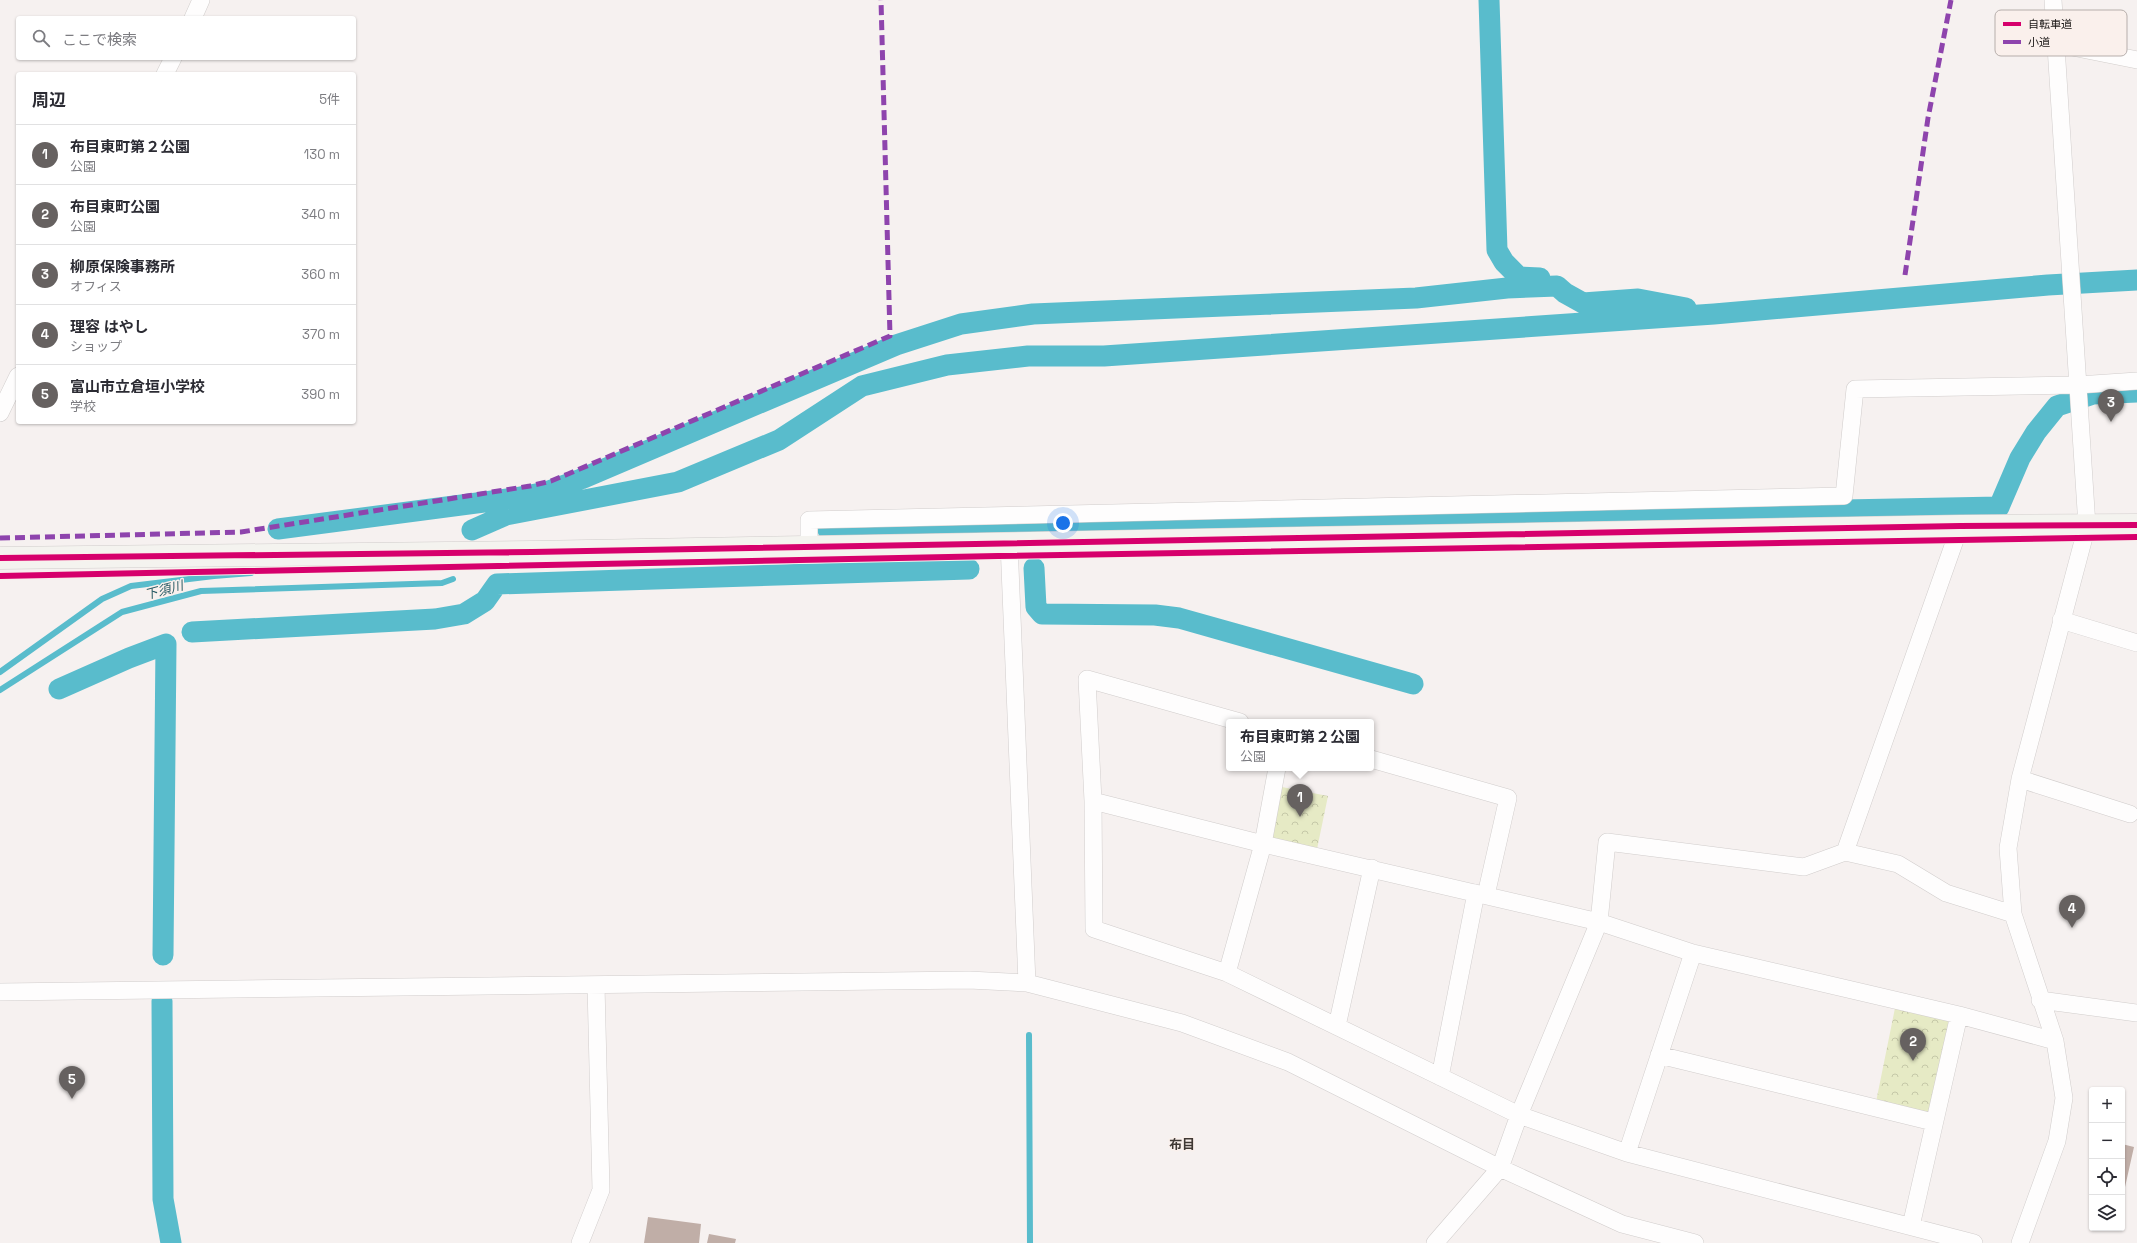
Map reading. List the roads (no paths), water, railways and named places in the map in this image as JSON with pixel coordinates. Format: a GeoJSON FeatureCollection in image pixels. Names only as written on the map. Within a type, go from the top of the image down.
{"type":"FeatureCollection","features":[{"type":"Feature","properties":{"kind":"street"},"geometry":{"type":"LineString","coordinates":[[193,16],[201,0]]}},
{"type":"Feature","properties":{"kind":"street"},"geometry":{"type":"LineString","coordinates":[[2053,0],[2054,10]]}},
{"type":"Feature","properties":{"kind":"street"},"geometry":{"type":"LineString","coordinates":[[2020,1243],[2056,1141],[2064,1098],[2055,1041],[2040,1000],[2014,914],[2008,848],[2020,779],[2087,526],[2058,56]]}},
{"type":"Feature","properties":{"kind":"street"},"geometry":{"type":"LineString","coordinates":[[2117,56],[2137,60]]}},
{"type":"Feature","properties":{"kind":"street"},"geometry":{"type":"LineString","coordinates":[[166,72],[172,60]]}},
{"type":"Feature","properties":{"kind":"street"},"geometry":{"type":"LineString","coordinates":[[0,413],[16,380]]}},
{"type":"Feature","properties":{"kind":"street"},"geometry":{"type":"LineString","coordinates":[[809,547],[809,520],[1844,496],[1855,389],[2078,386],[2137,381]]}},
{"type":"Feature","properties":{"kind":"street"},"geometry":{"type":"LineString","coordinates":[[0,558],[809,547],[1960,526],[2137,525]]}},
{"type":"Feature","properties":{"kind":"street"},"geometry":{"type":"LineString","coordinates":[[1844,852],[1960,526]]}},
{"type":"Feature","properties":{"kind":"street"},"geometry":{"type":"LineString","coordinates":[[1009,543],[1027,983]]}},
{"type":"Feature","properties":{"kind":"street"},"geometry":{"type":"LineString","coordinates":[[2061,620],[2137,643]]}},
{"type":"Feature","properties":{"kind":"street"},"geometry":{"type":"LineString","coordinates":[[1229,719],[1087,679],[1093,801],[1094,928],[1227,973],[1519,1115],[1627,1153],[1974,1243]]}},
{"type":"Feature","properties":{"kind":"street"},"geometry":{"type":"LineString","coordinates":[[1374,760],[1508,798],[1481,894],[1440,1077]]}},
{"type":"Feature","properties":{"kind":"street"},"geometry":{"type":"LineString","coordinates":[[1227,973],[1263,844],[1276,771]]}},
{"type":"Feature","properties":{"kind":"street"},"geometry":{"type":"LineString","coordinates":[[2020,779],[2130,814]]}},
{"type":"Feature","properties":{"kind":"street"},"geometry":{"type":"LineString","coordinates":[[1093,801],[1263,844],[1372,868],[1599,922],[1693,952],[1959,1015],[2055,1041]]}},
{"type":"Feature","properties":{"kind":"street"},"geometry":{"type":"LineString","coordinates":[[1435,1243],[1500,1168],[1519,1115],[1599,922],[1607,842],[1804,867],[1844,852],[1898,864],[1946,893],[2014,914]]}},
{"type":"Feature","properties":{"kind":"street"},"geometry":{"type":"LineString","coordinates":[[1337,1026],[1372,868]]}},
{"type":"Feature","properties":{"kind":"street"},"geometry":{"type":"LineString","coordinates":[[1627,1153],[1693,952]]}},
{"type":"Feature","properties":{"kind":"street"},"geometry":{"type":"LineString","coordinates":[[0,992],[969,980],[1027,983],[1182,1023],[1288,1062],[1500,1168],[1622,1224],[1695,1243]]}},
{"type":"Feature","properties":{"kind":"street"},"geometry":{"type":"LineString","coordinates":[[580,1243],[601,1190],[596,985]]}},
{"type":"Feature","properties":{"kind":"street"},"geometry":{"type":"LineString","coordinates":[[2040,1000],[2137,1013]]}},
{"type":"Feature","properties":{"kind":"street"},"geometry":{"type":"LineString","coordinates":[[1911,1226],[1933,1122],[1959,1015]]}},
{"type":"Feature","properties":{"kind":"street"},"geometry":{"type":"LineString","coordinates":[[1659,1055],[1933,1122]]}},
{"type":"Feature","properties":{"kind":"waterway"},"geometry":{"type":"LineString","coordinates":[[1489,0],[1497,250],[1504,262],[1519,277],[1540,278]]}},
{"type":"Feature","properties":{"kind":"waterway"},"geometry":{"type":"LineString","coordinates":[[472,530],[506,515],[678,482],[779,440],[862,386],[947,365],[1028,356],[1104,356],[1714,314],[2048,285],[2137,280]]}},
{"type":"Feature","properties":{"kind":"waterway"},"geometry":{"type":"LineString","coordinates":[[278,529],[515,498],[546,492],[581,479],[896,345],[961,324],[1033,314],[1416,298],[1507,288],[1557,286],[1565,293],[1583,303],[1638,299],[1686,308]]}},
{"type":"Feature","properties":{"kind":"waterway"},"geometry":{"type":"LineString","coordinates":[[828,530],[1999,507],[2020,458],[2036,432],[2057,406],[2093,394],[2137,392]]}},
{"type":"Feature","properties":{"kind":"waterway"},"geometry":{"type":"LineString","coordinates":[[1034,568],[1036,607],[1042,614],[1155,615],[1179,618],[1413,684]]}},
{"type":"Feature","properties":{"kind":"waterway"},"geometry":{"type":"LineString","coordinates":[[192,632],[435,619],[464,614],[485,601],[497,584],[969,569]]}},
{"type":"Feature","properties":{"kind":"waterway"},"geometry":{"type":"LineString","coordinates":[[0,672],[102,599],[131,586],[251,573]]}},
{"type":"Feature","properties":{"kind":"waterway","name":"下須川"},"geometry":{"type":"LineString","coordinates":[[0,690],[122,612],[201,591],[442,583],[453,579]]}},
{"type":"Feature","properties":{"kind":"waterway"},"geometry":{"type":"LineString","coordinates":[[59,689],[129,658],[166,644],[163,955]]}},
{"type":"Feature","properties":{"kind":"waterway"},"geometry":{"type":"LineString","coordinates":[[162,1001],[163,1199],[171,1243]]}},
{"type":"Feature","properties":{"kind":"waterway"},"geometry":{"type":"LineString","coordinates":[[1029,1035],[1030,1243]]}},
{"type":"Feature","properties":{"kind":"place","name":"柳原保険事務所"},"geometry":{"type":"Point","coordinates":[2111,422]}},
{"type":"Feature","properties":{"kind":"place","name":"布目東町第２公園"},"geometry":{"type":"Point","coordinates":[1300,817]}},
{"type":"Feature","properties":{"kind":"place","name":"理容 はやし"},"geometry":{"type":"Point","coordinates":[2072,928]}},
{"type":"Feature","properties":{"kind":"place","name":"布目東町公園"},"geometry":{"type":"Point","coordinates":[1913,1061]}},
{"type":"Feature","properties":{"kind":"place","name":"富山市立倉垣小学校"},"geometry":{"type":"Point","coordinates":[72,1099]}},
{"type":"Feature","properties":{"kind":"district","name":"布目"},"geometry":{"type":"Point","coordinates":[1182,1144]}}]}
